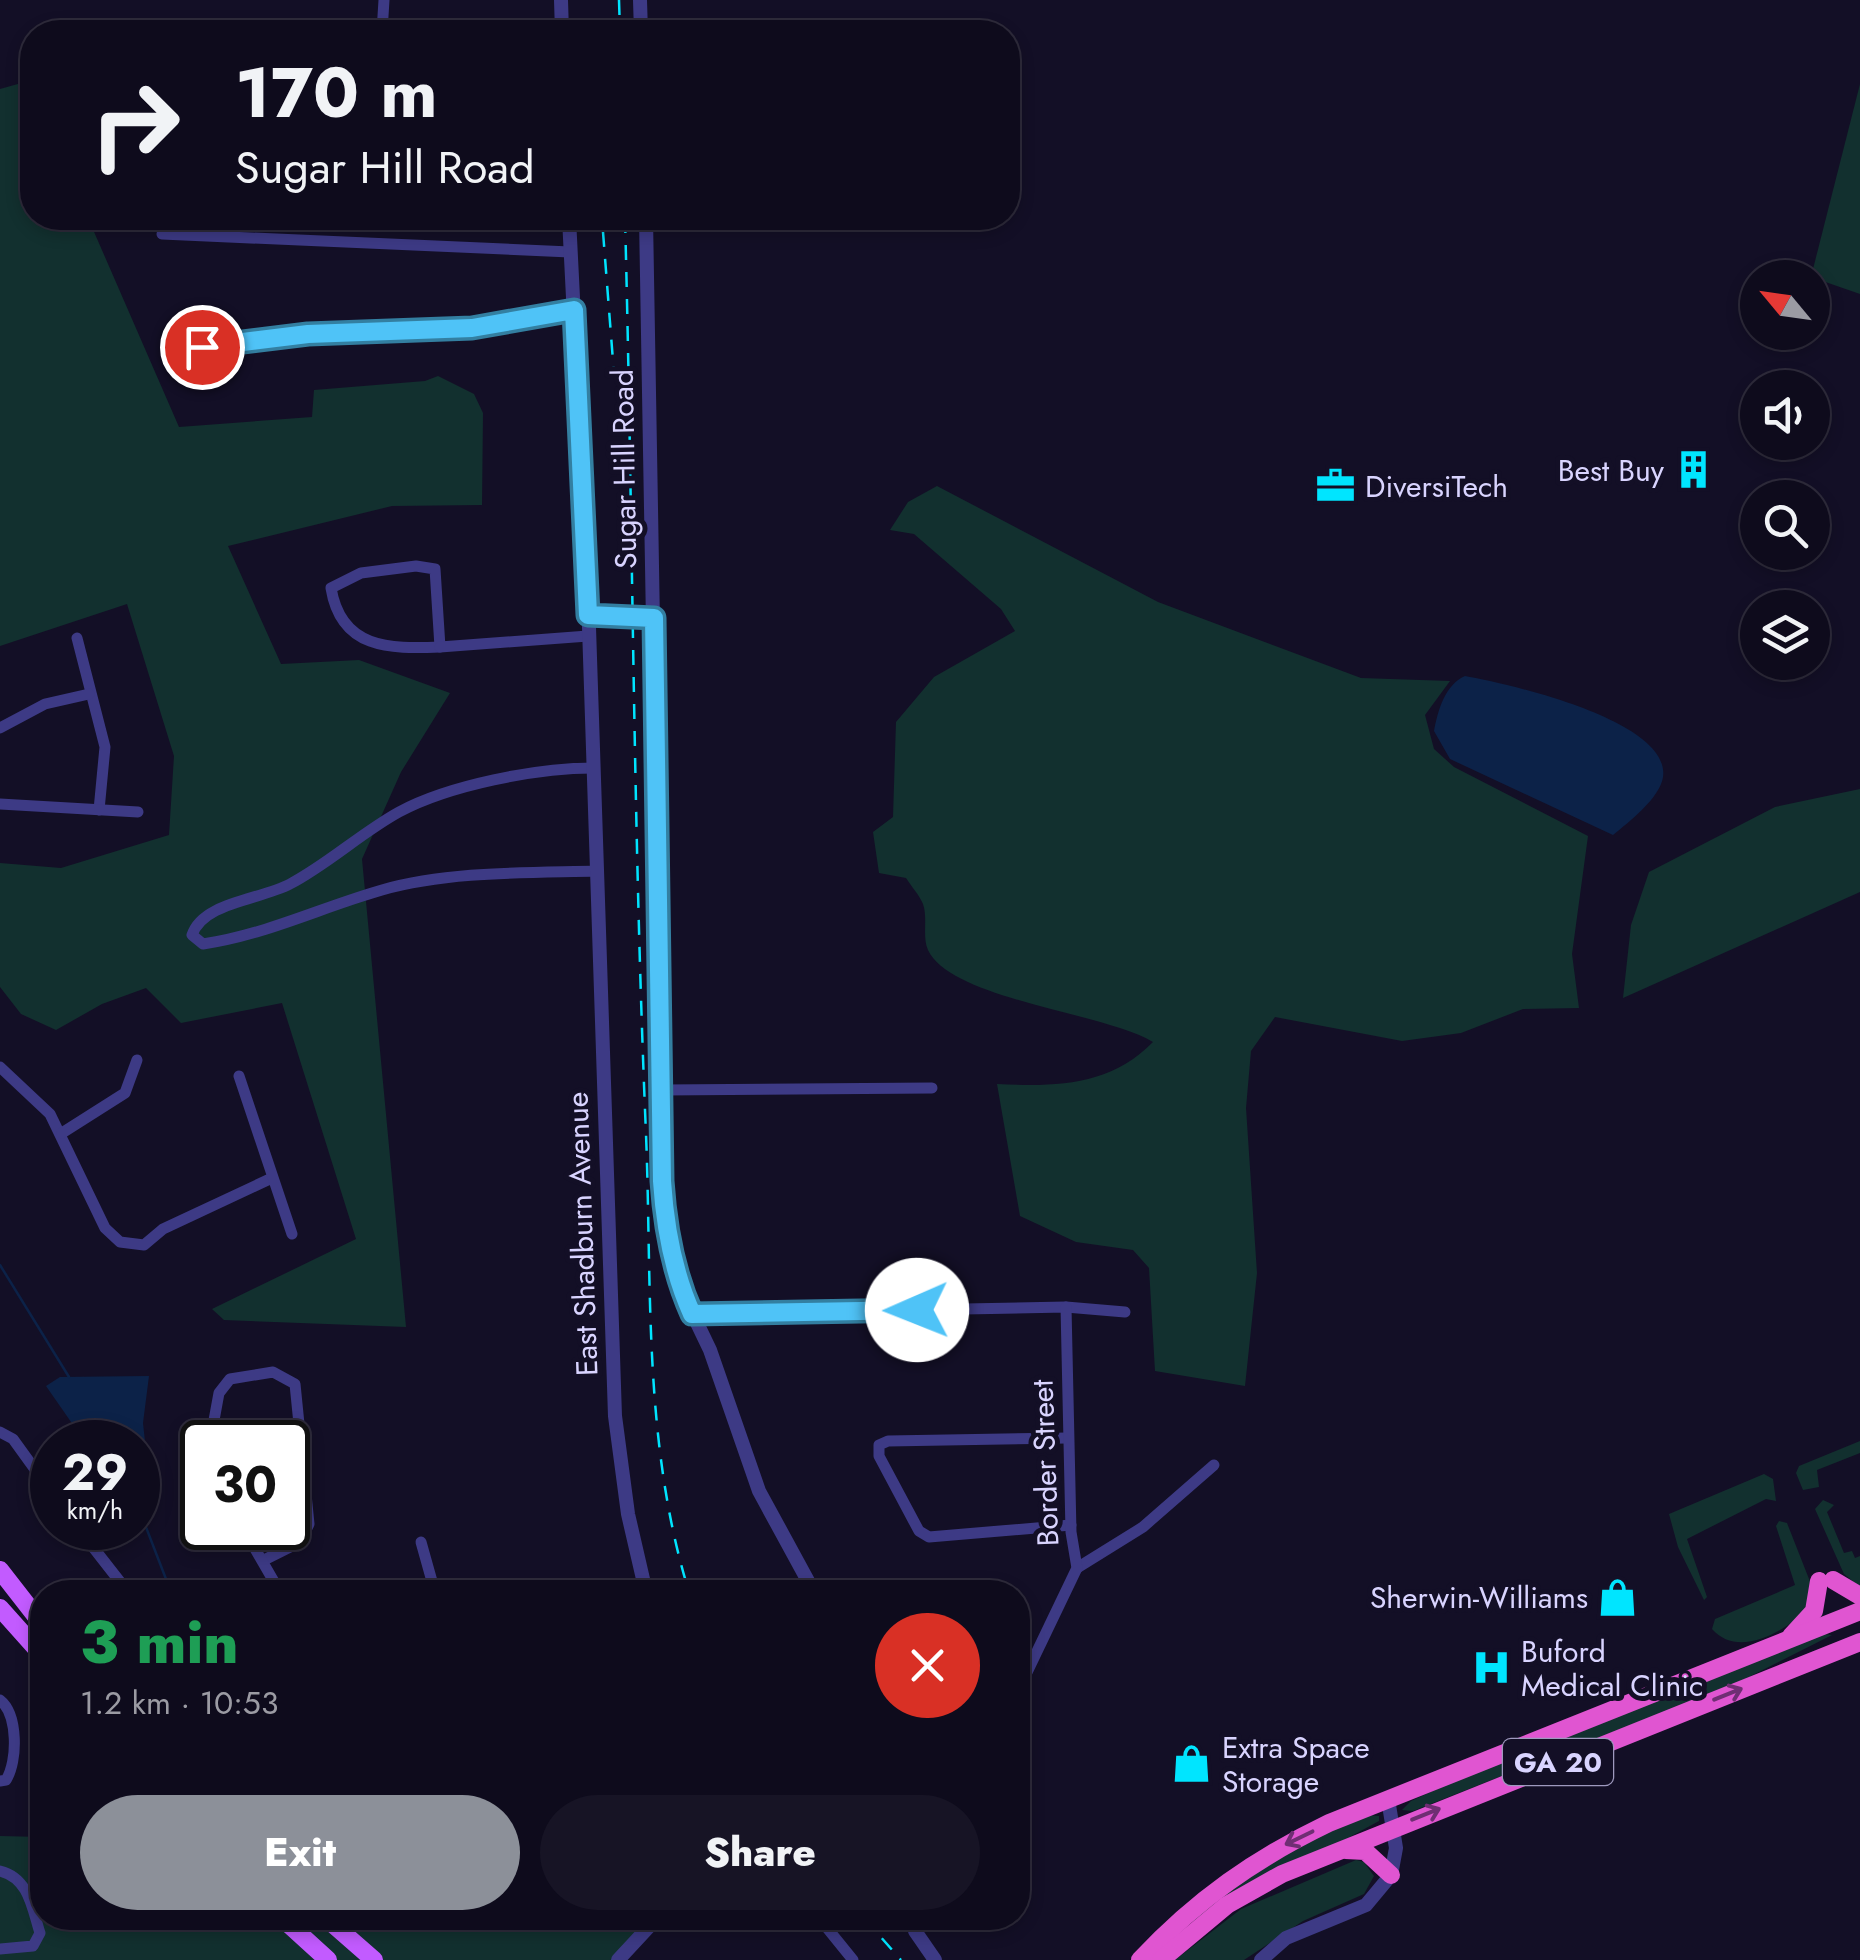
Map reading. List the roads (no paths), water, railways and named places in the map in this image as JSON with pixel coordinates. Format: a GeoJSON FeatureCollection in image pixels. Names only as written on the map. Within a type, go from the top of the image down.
{"type":"FeatureCollection","features":[{"type":"Feature","properties":{"kind":"highway"},"geometry":{"type":"LineString","coordinates":[[1784,1642],[1814,1611],[1826,1580],[1860,1596]]}},
{"type":"Feature","properties":{"kind":"highway","name":"GA 20"},"geometry":{"type":"LineString","coordinates":[[1140,1960],[1172,1925],[1272,1850],[1388,1799],[1860,1612]]}},
{"type":"Feature","properties":{"kind":"highway","name":"GA 20"},"geometry":{"type":"LineString","coordinates":[[1161,1960],[1227,1905],[1336,1851],[1860,1642]]}},
{"type":"Feature","properties":{"kind":"highway"},"geometry":{"type":"LineString","coordinates":[[1336,1851],[1365,1851],[1391,1875]]}},
{"type":"Feature","properties":{"kind":"main road"},"geometry":{"type":"LineString","coordinates":[[0,1570],[30,1609]]}},
{"type":"Feature","properties":{"kind":"main road"},"geometry":{"type":"LineString","coordinates":[[0,1608],[30,1642]]}},
{"type":"Feature","properties":{"kind":"main road"},"geometry":{"type":"LineString","coordinates":[[301,1930],[328,1960]]}},
{"type":"Feature","properties":{"kind":"main road"},"geometry":{"type":"LineString","coordinates":[[340,1930],[374,1960]]}},
{"type":"Feature","properties":{"kind":"street","name":"East Shadburn Avenue"},"geometry":{"type":"LineString","coordinates":[[569,230],[588,615],[616,1416],[628,1514],[643,1580]]}},
{"type":"Feature","properties":{"kind":"street","name":"Sugar Hill Road"},"geometry":{"type":"LineString","coordinates":[[646,230],[663,1203],[673,1262],[692,1314],[710,1350],[775,1528],[807,1580]]}},
{"type":"Feature","properties":{"kind":"street"},"geometry":{"type":"LineString","coordinates":[[162,234],[570,252]]}},
{"type":"Feature","properties":{"kind":"street"},"geometry":{"type":"LineString","coordinates":[[169,353],[308,334],[472,328],[574,310]]}},
{"type":"Feature","properties":{"kind":"street"},"geometry":{"type":"LineString","coordinates":[[440,647],[435,570],[385,569],[361,573],[331,588],[339,619],[366,640],[394,648],[440,647],[588,636]]}},
{"type":"Feature","properties":{"kind":"street"},"geometry":{"type":"LineString","coordinates":[[588,615],[654,618]]}},
{"type":"Feature","properties":{"kind":"street"},"geometry":{"type":"LineString","coordinates":[[77,638],[104,747],[99,810]]}},
{"type":"Feature","properties":{"kind":"street"},"geometry":{"type":"LineString","coordinates":[[0,728],[45,704],[88,694]]}},
{"type":"Feature","properties":{"kind":"street"},"geometry":{"type":"LineString","coordinates":[[593,768],[526,770],[402,810],[292,884],[254,901],[222,906],[196,924],[192,935],[203,944],[235,939],[382,890],[426,880],[598,872]]}},
{"type":"Feature","properties":{"kind":"street"},"geometry":{"type":"LineString","coordinates":[[0,804],[138,812]]}},
{"type":"Feature","properties":{"kind":"street"},"geometry":{"type":"LineString","coordinates":[[62,1133],[125,1093],[137,1060]]}},
{"type":"Feature","properties":{"kind":"street"},"geometry":{"type":"LineString","coordinates":[[0,1067],[30,1090],[62,1133],[105,1228],[132,1246],[144,1245],[163,1229],[272,1178]]}},
{"type":"Feature","properties":{"kind":"street"},"geometry":{"type":"LineString","coordinates":[[239,1076],[292,1234]]}},
{"type":"Feature","properties":{"kind":"street"},"geometry":{"type":"LineString","coordinates":[[663,1090],[932,1088]]}},
{"type":"Feature","properties":{"kind":"street"},"geometry":{"type":"LineString","coordinates":[[692,1314],[1066,1307],[1125,1312]]}},
{"type":"Feature","properties":{"kind":"street","name":"Border Street"},"geometry":{"type":"LineString","coordinates":[[1030,1666],[1076,1568],[1071,1525],[1066,1307]]}},
{"type":"Feature","properties":{"kind":"street"},"geometry":{"type":"LineString","coordinates":[[214,1420],[219,1394],[230,1379],[274,1372],[295,1384],[299,1420]]}},
{"type":"Feature","properties":{"kind":"street"},"geometry":{"type":"LineString","coordinates":[[0,1432],[14,1439],[30,1462]]}},
{"type":"Feature","properties":{"kind":"street"},"geometry":{"type":"LineString","coordinates":[[1068,1438],[888,1441],[879,1445],[879,1456],[919,1531],[929,1537],[1071,1525]]}},
{"type":"Feature","properties":{"kind":"street"},"geometry":{"type":"LineString","coordinates":[[1076,1568],[1143,1527],[1214,1466]]}},
{"type":"Feature","properties":{"kind":"street"},"geometry":{"type":"LineString","coordinates":[[421,1542],[431,1580]]}},
{"type":"Feature","properties":{"kind":"street"},"geometry":{"type":"LineString","coordinates":[[95,1550],[119,1580]]}},
{"type":"Feature","properties":{"kind":"street"},"geometry":{"type":"LineString","coordinates":[[258,1550],[274,1580]]}},
{"type":"Feature","properties":{"kind":"street"},"geometry":{"type":"LineString","coordinates":[[264,1560],[287,1550]]}},
{"type":"Feature","properties":{"kind":"street"},"geometry":{"type":"LineString","coordinates":[[0,1700],[8,1706],[6,1740],[13,1769],[6,1780],[0,1780]]}},
{"type":"Feature","properties":{"kind":"street"},"geometry":{"type":"LineString","coordinates":[[1263,1959],[1286,1938],[1366,1905],[1391,1875],[1396,1848],[1388,1799]]}},
{"type":"Feature","properties":{"kind":"street"},"geometry":{"type":"LineString","coordinates":[[0,1871],[13,1874],[24,1885],[30,1903]]}},
{"type":"Feature","properties":{"kind":"street"},"geometry":{"type":"LineString","coordinates":[[0,1950],[33,1946],[39,1930]]}},
{"type":"Feature","properties":{"kind":"street"},"geometry":{"type":"LineString","coordinates":[[618,1960],[645,1930]]}},
{"type":"Feature","properties":{"kind":"street"},"geometry":{"type":"LineString","coordinates":[[828,1930],[854,1960]]}},
{"type":"Feature","properties":{"kind":"street"},"geometry":{"type":"LineString","coordinates":[[920,1930],[935,1960]]}},
{"type":"Feature","properties":{"kind":"water"},"geometry":{"type":"Polygon","coordinates":[[[1465,676],[1547,696],[1614,722],[1641,738],[1658,757],[1661,785],[1643,809],[1613,835],[1450,759],[1434,731],[1447,692],[1465,676]]]}},
{"type":"Feature","properties":{"kind":"water"},"geometry":{"type":"Polygon","coordinates":[[[149,1376],[143,1420],[70,1420],[46,1386],[60,1377],[149,1376]]]}},
{"type":"Feature","properties":{"kind":"waterway"},"geometry":{"type":"LineString","coordinates":[[0,1265],[69,1377]]}},
{"type":"Feature","properties":{"kind":"waterway"},"geometry":{"type":"LineString","coordinates":[[155,1550],[166,1580]]}},
{"type":"Feature","properties":{"kind":"railway"},"geometry":{"type":"LineString","coordinates":[[619,0],[620,20]]}},
{"type":"Feature","properties":{"kind":"railway"},"geometry":{"type":"LineString","coordinates":[[625,230],[638,905],[652,1365],[664,1479],[686,1580]]}},
{"type":"Feature","properties":{"kind":"railway"},"geometry":{"type":"LineString","coordinates":[[603,232],[614,374]]}},
{"type":"Feature","properties":{"kind":"railway"},"geometry":{"type":"LineString","coordinates":[[875,1930],[901,1960]]}},
{"type":"Feature","properties":{"kind":"place","name":"Best Buy"},"geometry":{"type":"Point","coordinates":[1694,470]}},
{"type":"Feature","properties":{"kind":"place","name":"DiversiTech"},"geometry":{"type":"Point","coordinates":[1335,486]}},
{"type":"Feature","properties":{"kind":"place","name":"Sherwin-Williams"},"geometry":{"type":"Point","coordinates":[1618,1597]}},
{"type":"Feature","properties":{"kind":"place","name":"Buford Medical Clinic"},"geometry":{"type":"Point","coordinates":[1491,1668]}},
{"type":"Feature","properties":{"kind":"place","name":"Extra Space Storage"},"geometry":{"type":"Point","coordinates":[1192,1764]}}]}
